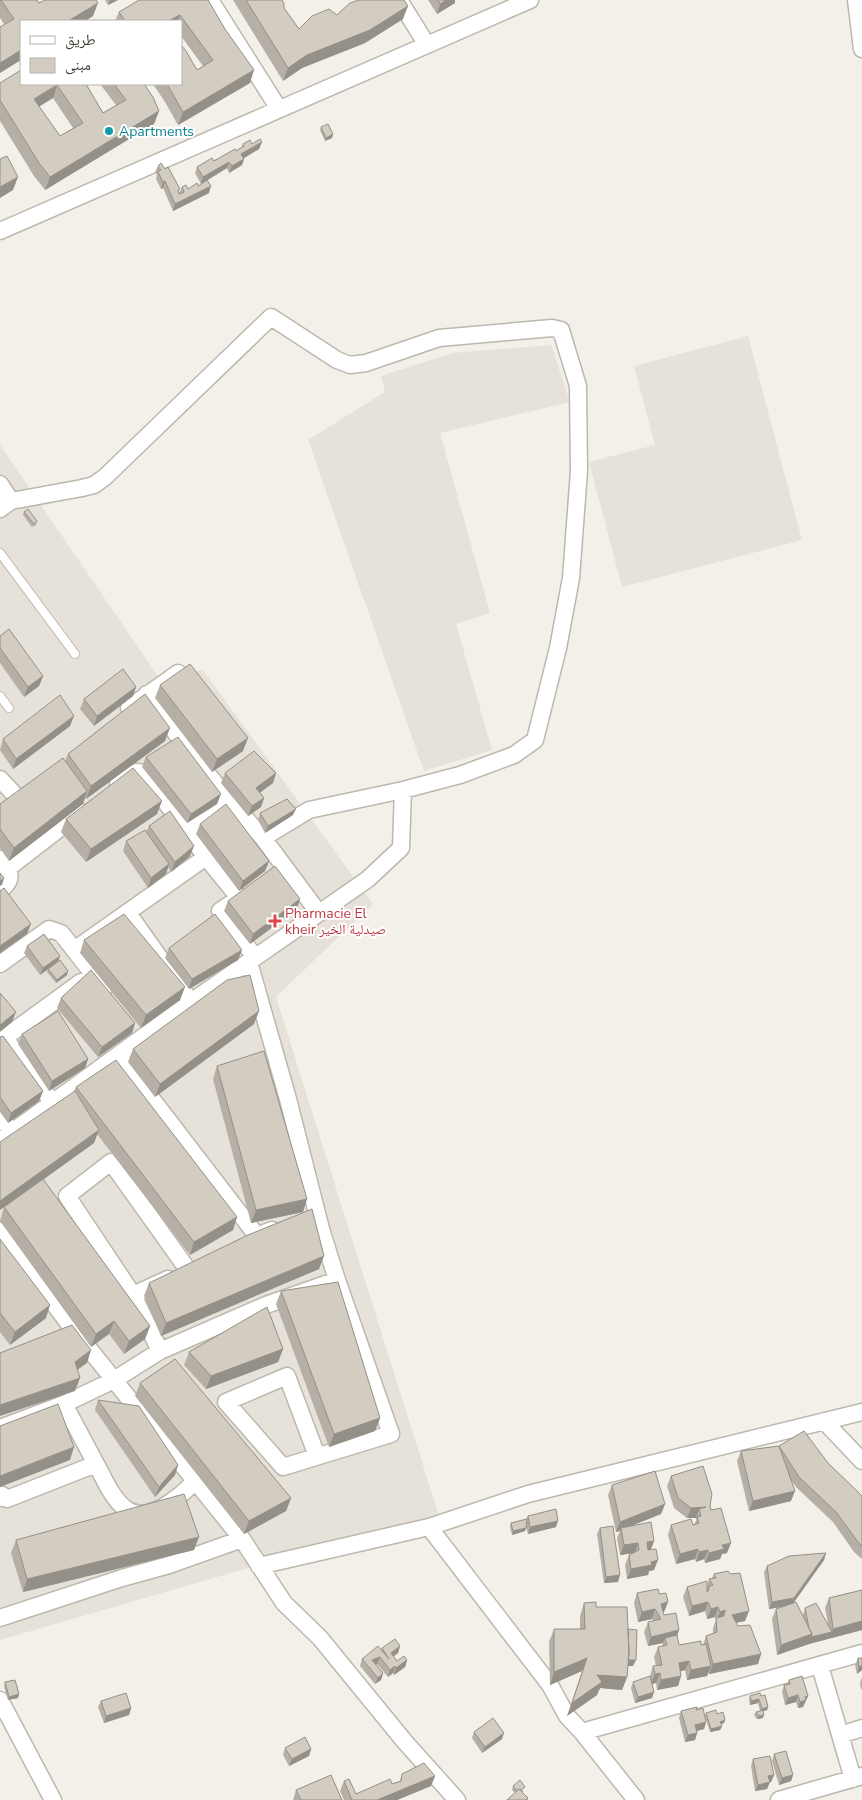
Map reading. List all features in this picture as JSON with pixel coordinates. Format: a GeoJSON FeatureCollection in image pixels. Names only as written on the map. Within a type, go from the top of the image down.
{"type":"FeatureCollection","features":[{"type":"Feature","properties":{"kind":"street"},"geometry":{"type":"LineString","coordinates":[[210,0],[279,110]]}},
{"type":"Feature","properties":{"kind":"street"},"geometry":{"type":"LineString","coordinates":[[399,0],[427,45]]}},
{"type":"Feature","properties":{"kind":"street"},"geometry":{"type":"LineString","coordinates":[[0,231],[530,0]]}},
{"type":"Feature","properties":{"kind":"street"},"geometry":{"type":"LineString","coordinates":[[856,0],[862,49]]}},
{"type":"Feature","properties":{"kind":"street"},"geometry":{"type":"LineString","coordinates":[[0,484],[5,505],[94,485],[105,477],[271,317],[337,360],[350,365],[366,363],[439,338],[552,328],[561,330],[578,386],[579,471],[571,578],[558,648],[535,740],[514,755],[460,775],[403,790],[309,810],[263,838]]}},
{"type":"Feature","properties":{"kind":"street"},"geometry":{"type":"LineString","coordinates":[[116,718],[184,669]]}},
{"type":"Feature","properties":{"kind":"street"},"geometry":{"type":"LineString","coordinates":[[147,694],[195,760],[263,838],[318,912]]}},
{"type":"Feature","properties":{"kind":"street"},"geometry":{"type":"LineString","coordinates":[[215,782],[230,771]]}},
{"type":"Feature","properties":{"kind":"street"},"geometry":{"type":"LineString","coordinates":[[109,790],[133,772],[143,772],[236,894],[235,901],[205,923]]}},
{"type":"Feature","properties":{"kind":"street"},"geometry":{"type":"LineString","coordinates":[[0,779],[15,795]]}},
{"type":"Feature","properties":{"kind":"street"},"geometry":{"type":"LineString","coordinates":[[0,807],[30,784]]}},
{"type":"Feature","properties":{"kind":"street"},"geometry":{"type":"LineString","coordinates":[[0,1116],[6,1137],[191,1002],[368,879],[400,848],[403,790]]}},
{"type":"Feature","properties":{"kind":"street"},"geometry":{"type":"LineString","coordinates":[[188,831],[229,800]]}},
{"type":"Feature","properties":{"kind":"street"},"geometry":{"type":"LineString","coordinates":[[0,891],[10,880],[10,874],[3,864],[94,802]]}},
{"type":"Feature","properties":{"kind":"street"},"geometry":{"type":"LineString","coordinates":[[74,950],[206,857]]}},
{"type":"Feature","properties":{"kind":"street"},"geometry":{"type":"LineString","coordinates":[[220,911],[252,960],[321,1229],[336,1280],[391,1434],[283,1467],[226,1402],[287,1376],[318,1456]]}},
{"type":"Feature","properties":{"kind":"street"},"geometry":{"type":"LineString","coordinates":[[128,913],[191,1002]]}},
{"type":"Feature","properties":{"kind":"street"},"geometry":{"type":"LineString","coordinates":[[0,964],[48,929],[61,933],[115,1002]]}},
{"type":"Feature","properties":{"kind":"street"},"geometry":{"type":"LineString","coordinates":[[159,957],[174,946]]}},
{"type":"Feature","properties":{"kind":"street"},"geometry":{"type":"LineString","coordinates":[[54,1103],[2,1039],[92,973]]}},
{"type":"Feature","properties":{"kind":"street"},"geometry":{"type":"LineString","coordinates":[[46,1008],[58,1022]]}},
{"type":"Feature","properties":{"kind":"street"},"geometry":{"type":"LineString","coordinates":[[11,1010],[22,1024]]}},
{"type":"Feature","properties":{"kind":"street"},"geometry":{"type":"LineString","coordinates":[[132,1023],[144,1038]]}},
{"type":"Feature","properties":{"kind":"street"},"geometry":{"type":"LineString","coordinates":[[119,1056],[257,1236]]}},
{"type":"Feature","properties":{"kind":"street"},"geometry":{"type":"LineString","coordinates":[[85,1058],[96,1072]]}},
{"type":"Feature","properties":{"kind":"street"},"geometry":{"type":"LineString","coordinates":[[160,1351],[133,1295],[67,1196],[111,1162],[188,1270]]}},
{"type":"Feature","properties":{"kind":"street"},"geometry":{"type":"LineString","coordinates":[[240,1245],[288,1224]]}},
{"type":"Feature","properties":{"kind":"street"},"geometry":{"type":"LineString","coordinates":[[0,1231],[66,1326],[114,1380],[242,1539],[284,1603],[320,1638],[405,1742],[457,1800]]}},
{"type":"Feature","properties":{"kind":"street"},"geometry":{"type":"LineString","coordinates":[[133,1295],[206,1262]]}},
{"type":"Feature","properties":{"kind":"street"},"geometry":{"type":"LineString","coordinates":[[0,1428],[64,1404],[114,1380],[160,1351],[266,1305],[336,1280]]}},
{"type":"Feature","properties":{"kind":"street"},"geometry":{"type":"LineString","coordinates":[[64,1404],[117,1500],[126,1510],[136,1513],[160,1509],[183,1494],[195,1481]]}},
{"type":"Feature","properties":{"kind":"street"},"geometry":{"type":"LineString","coordinates":[[259,1566],[430,1527],[528,1494],[862,1412]]}},
{"type":"Feature","properties":{"kind":"street"},"geometry":{"type":"LineString","coordinates":[[824,1421],[862,1462]]}},
{"type":"Feature","properties":{"kind":"street"},"geometry":{"type":"LineString","coordinates":[[0,1498],[2,1495],[7,1499],[96,1464]]}},
{"type":"Feature","properties":{"kind":"street"},"geometry":{"type":"LineString","coordinates":[[430,1527],[550,1685],[567,1716],[636,1800]]}},
{"type":"Feature","properties":{"kind":"street"},"geometry":{"type":"LineString","coordinates":[[0,1618],[122,1578],[169,1565],[242,1539]]}},
{"type":"Feature","properties":{"kind":"street"},"geometry":{"type":"LineString","coordinates":[[582,1732],[862,1653]]}},
{"type":"Feature","properties":{"kind":"street"},"geometry":{"type":"LineString","coordinates":[[779,1800],[858,1778],[840,1735],[820,1666]]}},
{"type":"Feature","properties":{"kind":"street"},"geometry":{"type":"LineString","coordinates":[[0,1700],[53,1800]]}},
{"type":"Feature","properties":{"kind":"street"},"geometry":{"type":"LineString","coordinates":[[840,1735],[862,1728]]}},
{"type":"Feature","properties":{"kind":"lane"},"geometry":{"type":"LineString","coordinates":[[0,553],[75,654]]}},
{"type":"Feature","properties":{"kind":"lane"},"geometry":{"type":"LineString","coordinates":[[0,696],[9,708]]}},
{"type":"Feature","properties":{"kind":"shaded area"},"geometry":{"type":"Polygon","coordinates":[[[748,336],[802,540],[622,587],[589,462],[655,445],[634,366],[748,336]]]}},
{"type":"Feature","properties":{"kind":"shaded area"},"geometry":{"type":"Polygon","coordinates":[[[551,345],[570,402],[440,433],[490,613],[456,624],[492,750],[424,771],[308,440],[385,392],[381,376],[452,353],[551,345]]]}},
{"type":"Feature","properties":{"kind":"shaded area"},"geometry":{"type":"Polygon","coordinates":[[[0,445],[159,678],[203,670],[373,904],[276,997],[439,1516],[300,1553],[0,1640],[0,445]]]}},
{"type":"Feature","properties":{"kind":"building"},"geometry":{"type":"Polygon","coordinates":[[[1,0],[37,0],[39,3],[45,0],[96,0],[98,3],[70,20],[20,20],[20,51],[0,63],[0,27],[14,19],[1,0]]]}},
{"type":"Feature","properties":{"kind":"building"},"geometry":{"type":"Polygon","coordinates":[[[139,0],[208,0],[225,29],[254,70],[183,112],[168,85],[182,85],[182,46],[197,70],[213,60],[180,15],[170,20],[124,20],[119,12],[139,0]]]}},
{"type":"Feature","properties":{"kind":"building"},"geometry":{"type":"Polygon","coordinates":[[[246,0],[282,0],[284,8],[299,29],[312,16],[329,9],[337,15],[350,3],[359,0],[404,0],[408,6],[370,30],[307,55],[288,68],[246,0]]]}},
{"type":"Feature","properties":{"kind":"building"},"geometry":{"type":"Polygon","coordinates":[[[438,0],[446,0],[440,4],[438,0]]]}},
{"type":"Feature","properties":{"kind":"building","name":"Apartments"},"geometry":{"type":"Polygon","coordinates":[[[20,71],[20,85],[57,85],[87,85],[103,113],[126,100],[115,85],[145,85],[159,111],[50,177],[39,163],[0,100],[0,83],[20,71]],[[57,85],[34,99],[60,136],[83,123],[57,85]]]}},
{"type":"Feature","properties":{"kind":"building"},"geometry":{"type":"Polygon","coordinates":[[[328,124],[333,134],[326,138],[321,127],[328,124]]]}},
{"type":"Feature","properties":{"kind":"building"},"geometry":{"type":"Polygon","coordinates":[[[260,139],[262,142],[241,154],[244,159],[232,166],[229,162],[203,177],[197,167],[212,158],[214,161],[235,149],[236,151],[250,140],[252,144],[260,139]]]}},
{"type":"Feature","properties":{"kind":"building"},"geometry":{"type":"Polygon","coordinates":[[[7,156],[18,177],[0,187],[0,159],[7,156]]]}},
{"type":"Feature","properties":{"kind":"building"},"geometry":{"type":"Polygon","coordinates":[[[161,163],[165,169],[168,167],[180,189],[178,190],[179,194],[184,192],[182,187],[186,185],[188,189],[197,183],[198,186],[207,180],[211,186],[175,204],[165,181],[163,182],[158,172],[161,170],[158,166],[161,163]]]}},
{"type":"Feature","properties":{"kind":"building"},"geometry":{"type":"Polygon","coordinates":[[[28,509],[37,521],[34,524],[24,512],[28,509]]]}},
{"type":"Feature","properties":{"kind":"building"},"geometry":{"type":"Polygon","coordinates":[[[9,629],[43,676],[28,687],[0,648],[0,636],[9,629]]]}},
{"type":"Feature","properties":{"kind":"building"},"geometry":{"type":"Polygon","coordinates":[[[190,664],[248,738],[217,759],[160,685],[190,664]]]}},
{"type":"Feature","properties":{"kind":"building"},"geometry":{"type":"Polygon","coordinates":[[[123,669],[136,687],[97,716],[84,699],[123,669]]]}},
{"type":"Feature","properties":{"kind":"building"},"geometry":{"type":"Polygon","coordinates":[[[145,694],[170,728],[91,786],[68,754],[145,694]]]}},
{"type":"Feature","properties":{"kind":"building"},"geometry":{"type":"Polygon","coordinates":[[[60,695],[74,716],[16,759],[3,739],[60,695]]]}},
{"type":"Feature","properties":{"kind":"building"},"geometry":{"type":"Polygon","coordinates":[[[178,737],[221,794],[191,814],[146,757],[178,737]]]}},
{"type":"Feature","properties":{"kind":"building"},"geometry":{"type":"Polygon","coordinates":[[[254,751],[276,773],[256,788],[264,798],[252,806],[225,773],[254,751]]]}},
{"type":"Feature","properties":{"kind":"building"},"geometry":{"type":"Polygon","coordinates":[[[63,758],[87,791],[14,848],[0,829],[0,804],[63,758]]]}},
{"type":"Feature","properties":{"kind":"building"},"geometry":{"type":"Polygon","coordinates":[[[133,768],[162,801],[91,849],[66,819],[133,768]]]}},
{"type":"Feature","properties":{"kind":"building"},"geometry":{"type":"Polygon","coordinates":[[[287,799],[296,809],[268,826],[260,813],[287,799]]]}},
{"type":"Feature","properties":{"kind":"building"},"geometry":{"type":"Polygon","coordinates":[[[226,804],[269,861],[243,881],[200,824],[226,804]]]}},
{"type":"Feature","properties":{"kind":"building"},"geometry":{"type":"Polygon","coordinates":[[[170,811],[194,846],[175,862],[149,826],[170,811]]]}},
{"type":"Feature","properties":{"kind":"building"},"geometry":{"type":"Polygon","coordinates":[[[145,830],[169,864],[151,878],[126,841],[145,830]]]}},
{"type":"Feature","properties":{"kind":"building"},"geometry":{"type":"Polygon","coordinates":[[[275,866],[300,899],[253,934],[228,901],[275,866]]]}},
{"type":"Feature","properties":{"kind":"building"},"geometry":{"type":"Polygon","coordinates":[[[0,873],[4,878],[0,881],[0,873]]]}},
{"type":"Feature","properties":{"kind":"building"},"geometry":{"type":"Polygon","coordinates":[[[4,888],[31,924],[0,946],[0,891],[4,888]]]}},
{"type":"Feature","properties":{"kind":"building"},"geometry":{"type":"Polygon","coordinates":[[[124,914],[185,987],[146,1015],[84,940],[124,914]]]}},
{"type":"Feature","properties":{"kind":"building"},"geometry":{"type":"Polygon","coordinates":[[[215,914],[242,950],[192,979],[169,948],[215,914]]]}},
{"type":"Feature","properties":{"kind":"building"},"geometry":{"type":"Polygon","coordinates":[[[44,934],[60,956],[43,968],[27,946],[44,934]]]}},
{"type":"Feature","properties":{"kind":"building"},"geometry":{"type":"Polygon","coordinates":[[[60,960],[68,971],[57,980],[48,969],[60,960]]]}},
{"type":"Feature","properties":{"kind":"building"},"geometry":{"type":"Polygon","coordinates":[[[91,970],[135,1023],[102,1047],[61,998],[91,970]]]}},
{"type":"Feature","properties":{"kind":"building"},"geometry":{"type":"Polygon","coordinates":[[[250,975],[259,1011],[160,1084],[133,1049],[227,980],[250,975]]]}},
{"type":"Feature","properties":{"kind":"building"},"geometry":{"type":"Polygon","coordinates":[[[0,993],[16,1012],[0,1025],[0,993]]]}},
{"type":"Feature","properties":{"kind":"building"},"geometry":{"type":"Polygon","coordinates":[[[58,1011],[88,1059],[52,1081],[22,1034],[58,1011]]]}},
{"type":"Feature","properties":{"kind":"building"},"geometry":{"type":"Polygon","coordinates":[[[3,1036],[43,1091],[11,1113],[0,1097],[0,1037],[3,1036]]]}},
{"type":"Feature","properties":{"kind":"building"},"geometry":{"type":"Polygon","coordinates":[[[264,1051],[307,1199],[256,1210],[217,1066],[264,1051]]]}},
{"type":"Feature","properties":{"kind":"building"},"geometry":{"type":"Polygon","coordinates":[[[116,1060],[237,1217],[194,1242],[76,1087],[116,1060]]]}},
{"type":"Feature","properties":{"kind":"building"},"geometry":{"type":"Polygon","coordinates":[[[75,1091],[99,1130],[0,1201],[0,1142],[75,1091]]]}},
{"type":"Feature","properties":{"kind":"building"},"geometry":{"type":"Polygon","coordinates":[[[43,1179],[150,1326],[129,1341],[114,1321],[96,1334],[4,1207],[43,1179]]]}},
{"type":"Feature","properties":{"kind":"building"},"geometry":{"type":"Polygon","coordinates":[[[312,1209],[324,1256],[166,1323],[149,1283],[248,1235],[312,1209]]]}},
{"type":"Feature","properties":{"kind":"building"},"geometry":{"type":"Polygon","coordinates":[[[0,1239],[50,1305],[15,1332],[0,1313],[0,1239]]]}},
{"type":"Feature","properties":{"kind":"building"},"geometry":{"type":"Polygon","coordinates":[[[338,1282],[380,1418],[334,1434],[281,1291],[338,1282]]]}},
{"type":"Feature","properties":{"kind":"building"},"geometry":{"type":"Polygon","coordinates":[[[267,1307],[283,1349],[211,1376],[189,1352],[267,1307]]]}},
{"type":"Feature","properties":{"kind":"building"},"geometry":{"type":"Polygon","coordinates":[[[72,1325],[91,1350],[75,1362],[80,1378],[0,1405],[0,1353],[72,1325]]]}},
{"type":"Feature","properties":{"kind":"building"},"geometry":{"type":"Polygon","coordinates":[[[175,1359],[291,1498],[249,1521],[140,1383],[175,1359]]]}},
{"type":"Feature","properties":{"kind":"building"},"geometry":{"type":"Polygon","coordinates":[[[98,1400],[139,1406],[178,1465],[159,1487],[98,1400]]]}},
{"type":"Feature","properties":{"kind":"building"},"geometry":{"type":"Polygon","coordinates":[[[58,1404],[74,1447],[0,1476],[0,1426],[58,1404]]]}},
{"type":"Feature","properties":{"kind":"building"},"geometry":{"type":"Polygon","coordinates":[[[804,1431],[828,1463],[862,1496],[862,1546],[836,1512],[799,1477],[779,1446],[804,1431]]]}},
{"type":"Feature","properties":{"kind":"building"},"geometry":{"type":"Polygon","coordinates":[[[779,1446],[795,1491],[753,1501],[741,1451],[779,1446]]]}},
{"type":"Feature","properties":{"kind":"building"},"geometry":{"type":"Polygon","coordinates":[[[703,1466],[712,1494],[711,1510],[721,1508],[731,1543],[722,1545],[724,1549],[709,1553],[708,1550],[699,1552],[698,1549],[680,1554],[671,1525],[691,1519],[693,1525],[699,1523],[697,1517],[701,1516],[699,1509],[706,1507],[691,1508],[678,1498],[671,1476],[703,1466]]]}},
{"type":"Feature","properties":{"kind":"building"},"geometry":{"type":"Polygon","coordinates":[[[655,1471],[665,1504],[620,1522],[612,1485],[655,1471]]]}},
{"type":"Feature","properties":{"kind":"building"},"geometry":{"type":"Polygon","coordinates":[[[184,1494],[199,1537],[27,1579],[16,1540],[184,1494]]]}},
{"type":"Feature","properties":{"kind":"building"},"geometry":{"type":"Polygon","coordinates":[[[556,1509],[558,1521],[530,1527],[528,1516],[556,1509]]]}},
{"type":"Feature","properties":{"kind":"building"},"geometry":{"type":"Polygon","coordinates":[[[527,1519],[526,1528],[513,1531],[511,1523],[527,1519]]]}},
{"type":"Feature","properties":{"kind":"building"},"geometry":{"type":"Polygon","coordinates":[[[651,1522],[654,1541],[647,1542],[648,1550],[656,1549],[658,1560],[651,1562],[652,1565],[631,1569],[629,1555],[639,1550],[638,1543],[624,1545],[621,1528],[651,1522]]]}},
{"type":"Feature","properties":{"kind":"building"},"geometry":{"type":"Polygon","coordinates":[[[613,1526],[620,1575],[606,1577],[600,1528],[613,1526]]]}},
{"type":"Feature","properties":{"kind":"building"},"geometry":{"type":"Polygon","coordinates":[[[826,1553],[794,1598],[772,1602],[767,1566],[789,1556],[826,1553]]]}},
{"type":"Feature","properties":{"kind":"building"},"geometry":{"type":"Polygon","coordinates":[[[728,1571],[731,1574],[740,1573],[749,1611],[732,1615],[738,1626],[750,1625],[761,1654],[713,1664],[706,1636],[717,1632],[716,1618],[724,1616],[725,1610],[720,1612],[718,1607],[711,1609],[708,1602],[692,1606],[687,1587],[707,1581],[707,1592],[709,1586],[713,1585],[709,1579],[716,1578],[714,1574],[728,1571]]]}},
{"type":"Feature","properties":{"kind":"building"},"geometry":{"type":"Polygon","coordinates":[[[658,1589],[659,1594],[666,1593],[668,1602],[661,1604],[664,1615],[676,1613],[679,1630],[651,1637],[648,1622],[661,1619],[655,1609],[642,1612],[637,1593],[658,1589]]]}},
{"type":"Feature","properties":{"kind":"building"},"geometry":{"type":"Polygon","coordinates":[[[862,1590],[862,1621],[833,1629],[829,1598],[862,1590]]]}},
{"type":"Feature","properties":{"kind":"building"},"geometry":{"type":"Polygon","coordinates":[[[596,1602],[596,1607],[627,1607],[629,1653],[627,1677],[597,1675],[602,1682],[572,1703],[587,1658],[554,1672],[554,1629],[585,1629],[584,1603],[596,1602]]]}},
{"type":"Feature","properties":{"kind":"building"},"geometry":{"type":"Polygon","coordinates":[[[796,1602],[812,1634],[781,1645],[776,1609],[796,1602]]]}},
{"type":"Feature","properties":{"kind":"building"},"geometry":{"type":"Polygon","coordinates":[[[816,1603],[832,1632],[811,1637],[812,1634],[805,1608],[816,1603]]]}},
{"type":"Feature","properties":{"kind":"building"},"geometry":{"type":"Polygon","coordinates":[[[628,1629],[637,1630],[636,1660],[628,1660],[628,1629]]]}},
{"type":"Feature","properties":{"kind":"building"},"geometry":{"type":"Polygon","coordinates":[[[677,1635],[679,1645],[701,1641],[701,1645],[706,1644],[711,1666],[691,1670],[689,1661],[679,1663],[681,1676],[661,1680],[660,1673],[655,1674],[653,1666],[662,1665],[658,1647],[667,1645],[665,1638],[677,1635]]]}},
{"type":"Feature","properties":{"kind":"building"},"geometry":{"type":"Polygon","coordinates":[[[395,1639],[400,1646],[391,1653],[397,1661],[404,1656],[407,1660],[390,1670],[380,1657],[372,1660],[383,1673],[378,1678],[362,1659],[378,1646],[389,1659],[382,1648],[395,1639]]]}},
{"type":"Feature","properties":{"kind":"building"},"geometry":{"type":"Polygon","coordinates":[[[858,1658],[862,1658],[862,1665],[859,1667],[858,1658]]]}},
{"type":"Feature","properties":{"kind":"building"},"geometry":{"type":"Polygon","coordinates":[[[650,1676],[654,1692],[638,1697],[633,1682],[650,1676]]]}},
{"type":"Feature","properties":{"kind":"building"},"geometry":{"type":"Polygon","coordinates":[[[802,1676],[808,1696],[805,1697],[806,1700],[800,1702],[798,1695],[788,1698],[784,1685],[790,1684],[789,1680],[802,1676]]]}},
{"type":"Feature","properties":{"kind":"building"},"geometry":{"type":"Polygon","coordinates":[[[15,1680],[19,1694],[9,1697],[5,1682],[15,1680]]]}},
{"type":"Feature","properties":{"kind":"building"},"geometry":{"type":"Polygon","coordinates":[[[126,1693],[131,1708],[106,1716],[101,1701],[126,1693]]]}},
{"type":"Feature","properties":{"kind":"building"},"geometry":{"type":"Polygon","coordinates":[[[760,1693],[761,1696],[765,1695],[768,1707],[762,1709],[759,1699],[751,1701],[750,1696],[760,1693]]]}},
{"type":"Feature","properties":{"kind":"building"},"geometry":{"type":"Polygon","coordinates":[[[697,1707],[696,1710],[703,1708],[706,1722],[695,1725],[697,1733],[688,1735],[681,1711],[697,1707]]]}},
{"type":"Feature","properties":{"kind":"building"},"geometry":{"type":"Polygon","coordinates":[[[716,1710],[717,1714],[723,1712],[725,1720],[720,1722],[722,1726],[711,1729],[706,1713],[716,1710]]]}},
{"type":"Feature","properties":{"kind":"building"},"geometry":{"type":"Polygon","coordinates":[[[763,1710],[764,1715],[759,1716],[756,1712],[763,1710]]]}},
{"type":"Feature","properties":{"kind":"building"},"geometry":{"type":"Polygon","coordinates":[[[493,1718],[504,1733],[485,1747],[474,1732],[493,1718]]]}},
{"type":"Feature","properties":{"kind":"building"},"geometry":{"type":"Polygon","coordinates":[[[305,1737],[311,1749],[292,1759],[285,1748],[305,1737]]]}},
{"type":"Feature","properties":{"kind":"building"},"geometry":{"type":"Polygon","coordinates":[[[786,1751],[793,1775],[782,1778],[774,1754],[786,1751]]]}},
{"type":"Feature","properties":{"kind":"building"},"geometry":{"type":"Polygon","coordinates":[[[770,1756],[774,1775],[768,1776],[770,1782],[758,1785],[753,1759],[770,1756]]]}},
{"type":"Feature","properties":{"kind":"building"},"geometry":{"type":"Polygon","coordinates":[[[424,1763],[435,1776],[377,1800],[352,1800],[344,1781],[349,1779],[356,1794],[390,1779],[392,1784],[401,1781],[402,1774],[424,1763]]]}},
{"type":"Feature","properties":{"kind":"building"},"geometry":{"type":"Polygon","coordinates":[[[331,1775],[342,1800],[301,1800],[296,1790],[331,1775]]]}},
{"type":"Feature","properties":{"kind":"building"},"geometry":{"type":"Polygon","coordinates":[[[520,1780],[525,1787],[517,1791],[513,1786],[520,1780]]]}},
{"type":"Feature","properties":{"kind":"building"},"geometry":{"type":"Polygon","coordinates":[[[519,1789],[528,1798],[526,1800],[507,1800],[519,1789]]]}},
{"type":"Feature","properties":{"kind":"place","name":"Apartments"},"geometry":{"type":"Point","coordinates":[109,131]}},
{"type":"Feature","properties":{"kind":"place","name":"Pharmacie El kheir صيدلية الخير"},"geometry":{"type":"Point","coordinates":[275,921]}}]}
